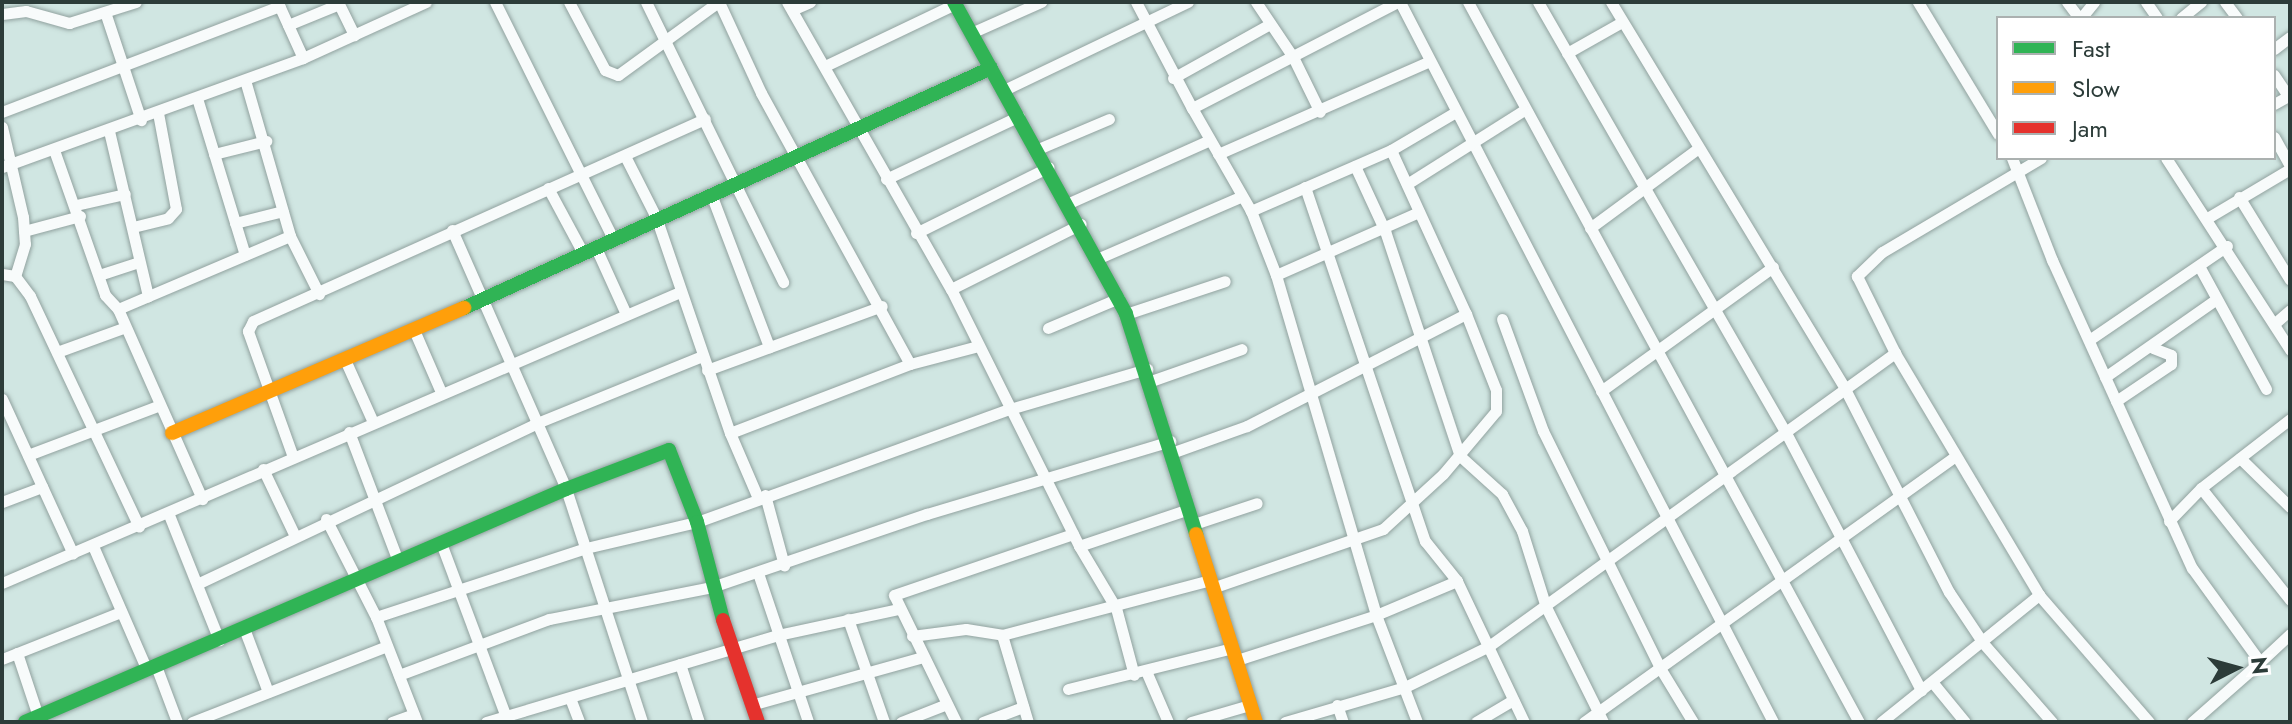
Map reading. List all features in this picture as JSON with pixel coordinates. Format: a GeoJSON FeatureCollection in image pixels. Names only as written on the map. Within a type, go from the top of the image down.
{"type":"FeatureCollection","features":[{"type":"Feature","properties":{"kind":"street"},"geometry":{"type":"LineString","coordinates":[[2,14],[30,6],[59,23],[136,2]]}},
{"type":"Feature","properties":{"kind":"street"},"geometry":{"type":"LineString","coordinates":[[392,2],[397,16]]}},
{"type":"Feature","properties":{"kind":"street"},"geometry":{"type":"LineString","coordinates":[[7,165],[141,120],[303,58],[426,2]]}},
{"type":"Feature","properties":{"kind":"street"},"geometry":{"type":"LineString","coordinates":[[495,2],[613,239]]}},
{"type":"Feature","properties":{"kind":"street"},"geometry":{"type":"LineString","coordinates":[[569,2],[611,75],[625,71],[719,2],[797,156],[882,306],[910,364]]}},
{"type":"Feature","properties":{"kind":"street"},"geometry":{"type":"LineString","coordinates":[[646,2],[737,182],[783,282]]}},
{"type":"Feature","properties":{"kind":"street"},"geometry":{"type":"LineString","coordinates":[[810,2],[789,6],[863,131],[916,233],[951,289],[1079,546],[1116,608],[1140,673],[1168,722]]}},
{"type":"Feature","properties":{"kind":"street"},"geometry":{"type":"LineString","coordinates":[[971,33],[1041,2]]}},
{"type":"Feature","properties":{"kind":"street"},"geometry":{"type":"LineString","coordinates":[[1136,2],[1173,78],[1240,197],[1251,211],[1276,275],[1376,615],[1417,722]]}},
{"type":"Feature","properties":{"kind":"street"},"geometry":{"type":"LineString","coordinates":[[1004,90],[1146,25],[1188,2]]}},
{"type":"Feature","properties":{"kind":"street"},"geometry":{"type":"LineString","coordinates":[[1256,2],[1293,57],[1320,112]]}},
{"type":"Feature","properties":{"kind":"street"},"geometry":{"type":"LineString","coordinates":[[1192,108],[1398,2],[1773,722]]}},
{"type":"Feature","properties":{"kind":"street"},"geometry":{"type":"LineString","coordinates":[[1468,2],[1859,722]]}},
{"type":"Feature","properties":{"kind":"street"},"geometry":{"type":"LineString","coordinates":[[1538,2],[1785,431],[1921,690]]}},
{"type":"Feature","properties":{"kind":"street"},"geometry":{"type":"LineString","coordinates":[[1611,2],[1697,149],[1773,267],[1845,389],[1949,592],[1983,643],[2052,722]]}},
{"type":"Feature","properties":{"kind":"street"},"geometry":{"type":"LineString","coordinates":[[1918,2],[1996,131]]}},
{"type":"Feature","properties":{"kind":"street"},"geometry":{"type":"LineString","coordinates":[[2184,16],[2201,2]]}},
{"type":"Feature","properties":{"kind":"street"},"geometry":{"type":"LineString","coordinates":[[288,25],[338,3],[354,35]]}},
{"type":"Feature","properties":{"kind":"street"},"geometry":{"type":"LineString","coordinates":[[825,66],[954,3],[1081,224],[1126,314],[1172,447],[1211,584],[1256,722]]}},
{"type":"Feature","properties":{"kind":"street"},"geometry":{"type":"LineString","coordinates":[[2,112],[123,69],[278,4],[303,58]]}},
{"type":"Feature","properties":{"kind":"street"},"geometry":{"type":"LineString","coordinates":[[105,12],[141,120]]}},
{"type":"Feature","properties":{"kind":"street"},"geometry":{"type":"LineString","coordinates":[[1567,53],[1622,22]]}},
{"type":"Feature","properties":{"kind":"street"},"geometry":{"type":"LineString","coordinates":[[1173,78],[1270,24]]}},
{"type":"Feature","properties":{"kind":"street"},"geometry":{"type":"LineString","coordinates":[[1218,154],[1320,112],[1428,62]]}},
{"type":"Feature","properties":{"kind":"street"},"geometry":{"type":"LineString","coordinates":[[172,433],[346,362],[656,217],[863,131],[991,68]]}},
{"type":"Feature","properties":{"kind":"street"},"geometry":{"type":"LineString","coordinates":[[2276,78],[2289,96]]}},
{"type":"Feature","properties":{"kind":"street"},"geometry":{"type":"LineString","coordinates":[[245,80],[266,141],[290,236],[319,294]]}},
{"type":"Feature","properties":{"kind":"street"},"geometry":{"type":"LineString","coordinates":[[197,98],[245,255]]}},
{"type":"Feature","properties":{"kind":"street"},"geometry":{"type":"LineString","coordinates":[[1407,184],[1524,110]]}},
{"type":"Feature","properties":{"kind":"street"},"geometry":{"type":"LineString","coordinates":[[133,227],[168,218],[176,209],[158,113]]}},
{"type":"Feature","properties":{"kind":"street"},"geometry":{"type":"LineString","coordinates":[[1251,211],[1391,150],[1454,113]]}},
{"type":"Feature","properties":{"kind":"street"},"geometry":{"type":"LineString","coordinates":[[886,179],[1019,116]]}},
{"type":"Feature","properties":{"kind":"street"},"geometry":{"type":"LineString","coordinates":[[293,457],[248,326],[452,230],[705,119]]}},
{"type":"Feature","properties":{"kind":"street"},"geometry":{"type":"LineString","coordinates":[[1038,149],[1109,119]]}},
{"type":"Feature","properties":{"kind":"street"},"geometry":{"type":"LineString","coordinates":[[2,127],[7,165],[24,231],[15,276],[57,352],[139,527]]}},
{"type":"Feature","properties":{"kind":"street"},"geometry":{"type":"LineString","coordinates":[[109,131],[133,227],[137,263],[148,296]]}},
{"type":"Feature","properties":{"kind":"street"},"geometry":{"type":"LineString","coordinates":[[1069,203],[1210,140]]}},
{"type":"Feature","properties":{"kind":"street"},"geometry":{"type":"LineString","coordinates":[[214,154],[266,141]]}},
{"type":"Feature","properties":{"kind":"street"},"geometry":{"type":"LineString","coordinates":[[2209,217],[2290,168],[2276,141]]}},
{"type":"Feature","properties":{"kind":"street"},"geometry":{"type":"LineString","coordinates":[[1590,228],[1697,149]]}},
{"type":"Feature","properties":{"kind":"street"},"geometry":{"type":"LineString","coordinates":[[54,150],[78,210],[105,295],[118,309],[123,328],[202,499]]}},
{"type":"Feature","properties":{"kind":"street"},"geometry":{"type":"LineString","coordinates":[[912,636],[966,629],[1002,635],[1211,584],[1354,542],[1383,529],[1414,505],[1460,456],[1496,411],[1497,400],[1466,314],[1391,150]]}},
{"type":"Feature","properties":{"kind":"street"},"geometry":{"type":"LineString","coordinates":[[625,156],[656,217],[730,433],[762,497],[784,565]]}},
{"type":"Feature","properties":{"kind":"street"},"geometry":{"type":"LineString","coordinates":[[2013,160],[2020,171],[2035,221],[2169,521],[2199,580],[2260,662]]}},
{"type":"Feature","properties":{"kind":"street"},"geometry":{"type":"LineString","coordinates":[[2038,160],[1864,264],[1857,276],[1895,353],[1954,457],[2039,595],[2149,722]]}},
{"type":"Feature","properties":{"kind":"street"},"geometry":{"type":"LineString","coordinates":[[2169,162],[2209,217],[2290,350]]}},
{"type":"Feature","properties":{"kind":"street"},"geometry":{"type":"LineString","coordinates":[[1355,166],[1385,231],[1460,456],[1502,494],[1522,531],[1546,607],[1600,717]]}},
{"type":"Feature","properties":{"kind":"street"},"geometry":{"type":"LineString","coordinates":[[916,233],[1049,167]]}},
{"type":"Feature","properties":{"kind":"street"},"geometry":{"type":"LineString","coordinates":[[1305,187],[1431,554],[1457,581],[1524,722]]}},
{"type":"Feature","properties":{"kind":"street"},"geometry":{"type":"LineString","coordinates":[[548,188],[590,250],[626,314]]}},
{"type":"Feature","properties":{"kind":"street"},"geometry":{"type":"LineString","coordinates":[[24,231],[125,194]]}},
{"type":"Feature","properties":{"kind":"street"},"geometry":{"type":"LineString","coordinates":[[711,194],[769,347]]}},
{"type":"Feature","properties":{"kind":"street"},"geometry":{"type":"LineString","coordinates":[[1099,258],[1240,197]]}},
{"type":"Feature","properties":{"kind":"street"},"geometry":{"type":"LineString","coordinates":[[2239,197],[2290,280]]}},
{"type":"Feature","properties":{"kind":"street"},"geometry":{"type":"LineString","coordinates":[[235,223],[283,211]]}},
{"type":"Feature","properties":{"kind":"street"},"geometry":{"type":"LineString","coordinates":[[1276,275],[1385,231],[1419,212]]}},
{"type":"Feature","properties":{"kind":"street"},"geometry":{"type":"LineString","coordinates":[[951,289],[1081,224]]}},
{"type":"Feature","properties":{"kind":"street"},"geometry":{"type":"LineString","coordinates":[[452,230],[566,489],[642,722]]}},
{"type":"Feature","properties":{"kind":"street"},"geometry":{"type":"LineString","coordinates":[[118,309],[290,236]]}},
{"type":"Feature","properties":{"kind":"street"},"geometry":{"type":"LineString","coordinates":[[2089,340],[2227,246]]}},
{"type":"Feature","properties":{"kind":"street"},"geometry":{"type":"LineString","coordinates":[[99,275],[137,263]]}},
{"type":"Feature","properties":{"kind":"street"},"geometry":{"type":"LineString","coordinates":[[2199,266],[2266,389]]}},
{"type":"Feature","properties":{"kind":"street"},"geometry":{"type":"LineString","coordinates":[[1601,391],[1773,267]]}},
{"type":"Feature","properties":{"kind":"street"},"geometry":{"type":"LineString","coordinates":[[2,274],[15,276]]}},
{"type":"Feature","properties":{"kind":"street"},"geometry":{"type":"LineString","coordinates":[[1126,314],[1225,281]]}},
{"type":"Feature","properties":{"kind":"street"},"geometry":{"type":"LineString","coordinates":[[2,583],[169,515],[263,469],[508,362],[680,292]]}},
{"type":"Feature","properties":{"kind":"street"},"geometry":{"type":"LineString","coordinates":[[1048,328],[1119,298]]}},
{"type":"Feature","properties":{"kind":"street"},"geometry":{"type":"LineString","coordinates":[[2105,377],[2153,348],[2215,300]]}},
{"type":"Feature","properties":{"kind":"street"},"geometry":{"type":"LineString","coordinates":[[707,370],[882,306]]}},
{"type":"Feature","properties":{"kind":"street"},"geometry":{"type":"LineString","coordinates":[[2274,324],[2290,310]]}},
{"type":"Feature","properties":{"kind":"street"},"geometry":{"type":"LineString","coordinates":[[399,675],[481,645],[605,606],[712,587],[927,514],[1172,447],[1312,394],[1466,314]]}},
{"type":"Feature","properties":{"kind":"street"},"geometry":{"type":"LineString","coordinates":[[1502,319],[1543,431],[1660,668],[1693,722]]}},
{"type":"Feature","properties":{"kind":"street"},"geometry":{"type":"LineString","coordinates":[[57,352],[123,328]]}},
{"type":"Feature","properties":{"kind":"street"},"geometry":{"type":"LineString","coordinates":[[414,330],[441,392]]}},
{"type":"Feature","properties":{"kind":"street"},"geometry":{"type":"LineString","coordinates":[[730,433],[910,364],[978,346]]}},
{"type":"Feature","properties":{"kind":"street"},"geometry":{"type":"LineString","coordinates":[[2116,401],[2171,364],[2171,355],[2153,348]]}},
{"type":"Feature","properties":{"kind":"street"},"geometry":{"type":"LineString","coordinates":[[376,617],[459,587],[586,548],[697,522],[1010,409],[1242,349]]}},
{"type":"Feature","properties":{"kind":"street"},"geometry":{"type":"LineString","coordinates":[[1285,722],[1405,687],[1489,646],[1608,563],[1666,515],[1726,476],[1895,353]]}},
{"type":"Feature","properties":{"kind":"street"},"geometry":{"type":"LineString","coordinates":[[197,584],[326,519],[537,423],[702,356]]}},
{"type":"Feature","properties":{"kind":"street"},"geometry":{"type":"LineString","coordinates":[[346,362],[373,422]]}},
{"type":"Feature","properties":{"kind":"street"},"geometry":{"type":"LineString","coordinates":[[2,399],[6,416],[28,455],[73,554]]}},
{"type":"Feature","properties":{"kind":"street"},"geometry":{"type":"LineString","coordinates":[[28,455],[160,405]]}},
{"type":"Feature","properties":{"kind":"street"},"geometry":{"type":"LineString","coordinates":[[2169,521],[2201,488],[2290,419]]}},
{"type":"Feature","properties":{"kind":"street"},"geometry":{"type":"LineString","coordinates":[[349,432],[398,561]]}},
{"type":"Feature","properties":{"kind":"street"},"geometry":{"type":"LineString","coordinates":[[17,653],[31,719],[245,631],[566,489],[669,450],[697,522],[712,587],[758,722]]}},
{"type":"Feature","properties":{"kind":"street"},"geometry":{"type":"LineString","coordinates":[[1584,722],[1600,717],[1660,668],[1954,457]]}},
{"type":"Feature","properties":{"kind":"street"},"geometry":{"type":"LineString","coordinates":[[2240,458],[2290,507]]}},
{"type":"Feature","properties":{"kind":"street"},"geometry":{"type":"LineString","coordinates":[[263,469],[295,536]]}},
{"type":"Feature","properties":{"kind":"street"},"geometry":{"type":"LineString","coordinates":[[2,502],[42,487]]}},
{"type":"Feature","properties":{"kind":"street"},"geometry":{"type":"LineString","coordinates":[[2201,488],[2290,600]]}},
{"type":"Feature","properties":{"kind":"street"},"geometry":{"type":"LineString","coordinates":[[1194,524],[1257,503]]}},
{"type":"Feature","properties":{"kind":"street"},"geometry":{"type":"LineString","coordinates":[[1079,546],[1189,509]]}},
{"type":"Feature","properties":{"kind":"street"},"geometry":{"type":"LineString","coordinates":[[169,515],[219,640]]}},
{"type":"Feature","properties":{"kind":"street"},"geometry":{"type":"LineString","coordinates":[[326,519],[376,617],[416,718],[392,722]]}},
{"type":"Feature","properties":{"kind":"street"},"geometry":{"type":"LineString","coordinates":[[956,722],[898,609],[894,599],[900,589],[1073,534]]}},
{"type":"Feature","properties":{"kind":"street"},"geometry":{"type":"LineString","coordinates":[[441,543],[507,718]]}},
{"type":"Feature","properties":{"kind":"street"},"geometry":{"type":"LineString","coordinates":[[93,546],[121,612],[177,722]]}},
{"type":"Feature","properties":{"kind":"street"},"geometry":{"type":"LineString","coordinates":[[758,573],[808,722]]}},
{"type":"Feature","properties":{"kind":"street"},"geometry":{"type":"LineString","coordinates":[[1068,689],[1235,654],[1376,615],[1457,581]]}},
{"type":"Feature","properties":{"kind":"street"},"geometry":{"type":"LineString","coordinates":[[1881,722],[2039,595]]}},
{"type":"Feature","properties":{"kind":"street"},"geometry":{"type":"LineString","coordinates":[[486,722],[629,682],[778,635],[898,609]]}},
{"type":"Feature","properties":{"kind":"street"},"geometry":{"type":"LineString","coordinates":[[2,659],[121,612]]}},
{"type":"Feature","properties":{"kind":"street"},"geometry":{"type":"LineString","coordinates":[[848,619],[884,722]]}},
{"type":"Feature","properties":{"kind":"street"},"geometry":{"type":"LineString","coordinates":[[245,631],[268,692]]}},
{"type":"Feature","properties":{"kind":"street"},"geometry":{"type":"LineString","coordinates":[[2192,722],[2290,634]]}},
{"type":"Feature","properties":{"kind":"street"},"geometry":{"type":"LineString","coordinates":[[1002,635],[1028,722]]}},
{"type":"Feature","properties":{"kind":"street"},"geometry":{"type":"LineString","coordinates":[[192,722],[387,646]]}},
{"type":"Feature","properties":{"kind":"street"},"geometry":{"type":"LineString","coordinates":[[751,705],[923,657]]}},
{"type":"Feature","properties":{"kind":"street"},"geometry":{"type":"LineString","coordinates":[[680,664],[699,722]]}},
{"type":"Feature","properties":{"kind":"street"},"geometry":{"type":"LineString","coordinates":[[1933,683],[1965,722]]}},
{"type":"Feature","properties":{"kind":"street"},"geometry":{"type":"LineString","coordinates":[[570,698],[579,722]]}},
{"type":"Feature","properties":{"kind":"street"},"geometry":{"type":"LineString","coordinates":[[1476,722],[1513,700]]}},
{"type":"Feature","properties":{"kind":"street"},"geometry":{"type":"LineString","coordinates":[[901,722],[947,704]]}},
{"type":"Feature","properties":{"kind":"street"},"geometry":{"type":"LineString","coordinates":[[1191,722],[1250,705]]}},
{"type":"Feature","properties":{"kind":"street"},"geometry":{"type":"LineString","coordinates":[[1337,705],[1343,722]]}},
{"type":"Feature","properties":{"kind":"street"},"geometry":{"type":"LineString","coordinates":[[983,722],[1023,707]]}},
{"type":"Feature","properties":{"kind":"traffic: fast"},"geometry":{"type":"LineString","coordinates":[[954,2],[1126,314],[1196,534]]}},
{"type":"Feature","properties":{"kind":"traffic: fast"},"geometry":{"type":"LineString","coordinates":[[464,308],[991,68]]}},
{"type":"Feature","properties":{"kind":"traffic: fast"},"geometry":{"type":"LineString","coordinates":[[25,722],[566,489],[669,450],[697,522],[723,620]]}},
{"type":"Feature","properties":{"kind":"traffic: slow"},"geometry":{"type":"LineString","coordinates":[[172,433],[464,308]]}},
{"type":"Feature","properties":{"kind":"traffic: slow"},"geometry":{"type":"LineString","coordinates":[[1196,534],[1256,722]]}},
{"type":"Feature","properties":{"kind":"traffic: jam"},"geometry":{"type":"LineString","coordinates":[[723,620],[758,722]]}}]}
